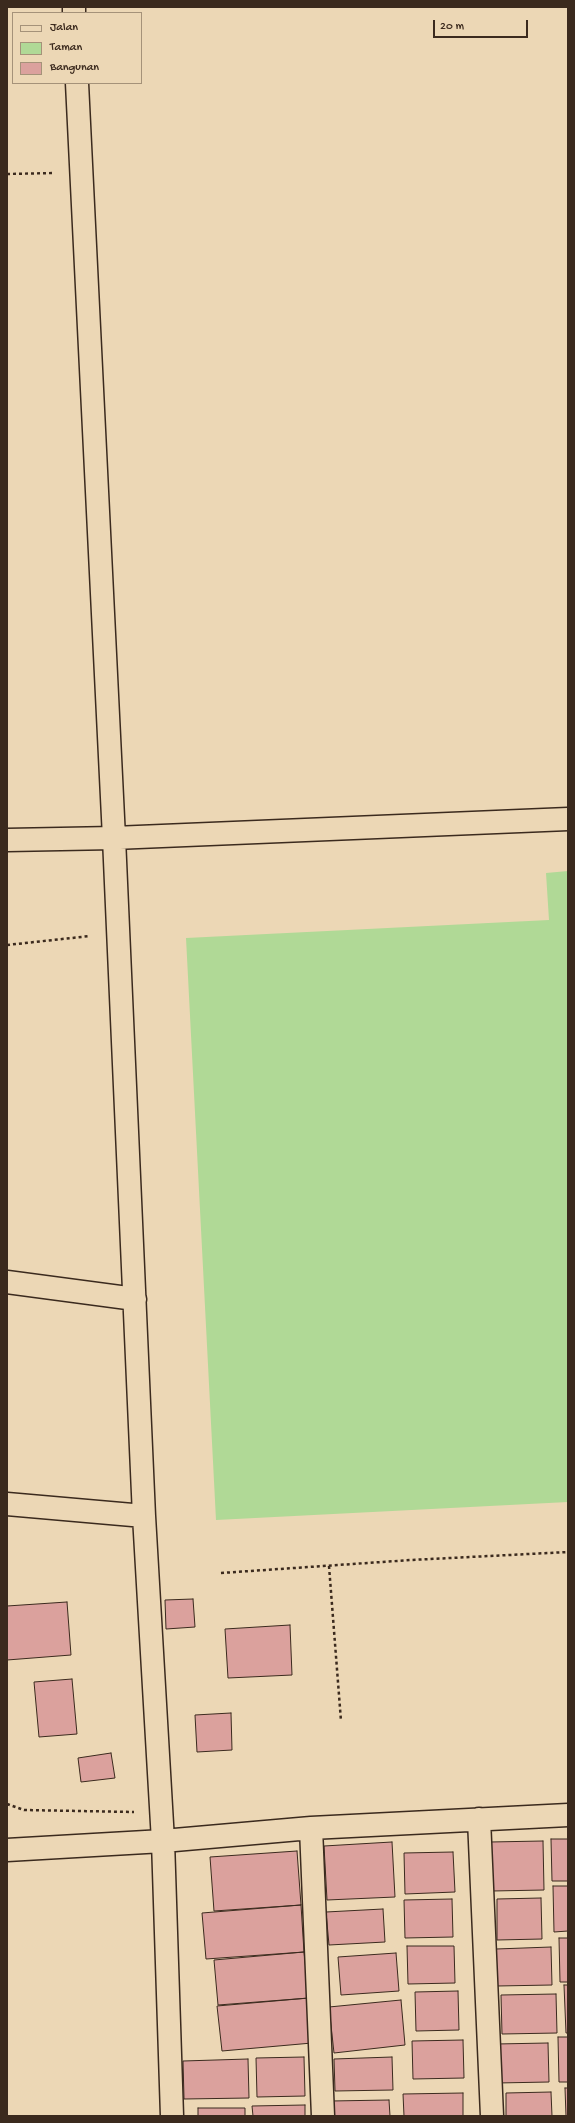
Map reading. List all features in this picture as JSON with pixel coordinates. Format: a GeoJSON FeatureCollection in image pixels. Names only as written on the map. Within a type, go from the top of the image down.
{"type":"FeatureCollection","features":[{"type":"Feature","properties":{"kind":"street"},"geometry":{"type":"LineString","coordinates":[[77,84],[119,933],[144,1516],[163,1841],[172,2116]]}},
{"type":"Feature","properties":{"kind":"street"},"geometry":{"type":"LineString","coordinates":[[7,840],[114,838],[568,819]]}},
{"type":"Feature","properties":{"kind":"street"},"geometry":{"type":"LineString","coordinates":[[7,1282],[135,1299]]}},
{"type":"Feature","properties":{"kind":"street"},"geometry":{"type":"LineString","coordinates":[[7,1504],[144,1516]]}},
{"type":"Feature","properties":{"kind":"street"},"geometry":{"type":"LineString","coordinates":[[7,1850],[163,1841],[312,1828],[568,1815]]}},
{"type":"Feature","properties":{"kind":"street"},"geometry":{"type":"LineString","coordinates":[[479,1819],[492,2116]]}},
{"type":"Feature","properties":{"kind":"street"},"geometry":{"type":"LineString","coordinates":[[312,1828],[323,2116]]}},
{"type":"Feature","properties":{"kind":"path"},"geometry":{"type":"LineString","coordinates":[[7,174],[81,173]]}},
{"type":"Feature","properties":{"kind":"path"},"geometry":{"type":"LineString","coordinates":[[7,945],[119,933]]}},
{"type":"Feature","properties":{"kind":"path"},"geometry":{"type":"LineString","coordinates":[[222,1573],[568,1552]]}},
{"type":"Feature","properties":{"kind":"path"},"geometry":{"type":"LineString","coordinates":[[330,1566],[341,1721]]}},
{"type":"Feature","properties":{"kind":"path"},"geometry":{"type":"LineString","coordinates":[[7,1804],[24,1810],[133,1812],[161,1818]]}},
{"type":"Feature","properties":{"kind":"green space"},"geometry":{"type":"Polygon","coordinates":[[[568,871],[568,1502],[216,1520],[186,938],[549,920],[546,873],[568,871]]]}},
{"type":"Feature","properties":{"kind":"building"},"geometry":{"type":"Polygon","coordinates":[[[193,1599],[195,1627],[166,1629],[165,1600],[193,1599]]]}},
{"type":"Feature","properties":{"kind":"building"},"geometry":{"type":"Polygon","coordinates":[[[67,1602],[71,1655],[7,1660],[7,1606],[67,1602]]]}},
{"type":"Feature","properties":{"kind":"building"},"geometry":{"type":"Polygon","coordinates":[[[290,1625],[292,1675],[228,1678],[225,1629],[290,1625]]]}},
{"type":"Feature","properties":{"kind":"building"},"geometry":{"type":"Polygon","coordinates":[[[72,1679],[77,1734],[39,1737],[34,1682],[72,1679]]]}},
{"type":"Feature","properties":{"kind":"building"},"geometry":{"type":"Polygon","coordinates":[[[231,1713],[232,1750],[197,1752],[195,1715],[231,1713]]]}},
{"type":"Feature","properties":{"kind":"building"},"geometry":{"type":"Polygon","coordinates":[[[111,1753],[115,1778],[81,1782],[78,1758],[111,1753]]]}},
{"type":"Feature","properties":{"kind":"building"},"geometry":{"type":"Polygon","coordinates":[[[551,1839],[568,1839],[568,1881],[552,1881],[551,1839]]]}},
{"type":"Feature","properties":{"kind":"building"},"geometry":{"type":"Polygon","coordinates":[[[543,1841],[544,1890],[492,1891],[490,1842],[543,1841]]]}},
{"type":"Feature","properties":{"kind":"building"},"geometry":{"type":"Polygon","coordinates":[[[392,1842],[395,1897],[327,1900],[324,1846],[392,1842]]]}},
{"type":"Feature","properties":{"kind":"building"},"geometry":{"type":"Polygon","coordinates":[[[297,1851],[301,1905],[214,1911],[210,1857],[297,1851]]]}},
{"type":"Feature","properties":{"kind":"building"},"geometry":{"type":"Polygon","coordinates":[[[453,1852],[455,1892],[405,1894],[404,1853],[453,1852]]]}},
{"type":"Feature","properties":{"kind":"building"},"geometry":{"type":"Polygon","coordinates":[[[553,1886],[568,1886],[568,1931],[554,1932],[553,1886]]]}},
{"type":"Feature","properties":{"kind":"building"},"geometry":{"type":"Polygon","coordinates":[[[541,1898],[542,1939],[497,1940],[497,1899],[541,1898]]]}},
{"type":"Feature","properties":{"kind":"building"},"geometry":{"type":"Polygon","coordinates":[[[452,1899],[453,1937],[405,1938],[404,1900],[452,1899]]]}},
{"type":"Feature","properties":{"kind":"building"},"geometry":{"type":"Polygon","coordinates":[[[301,1905],[304,1952],[206,1959],[202,1913],[301,1905]]]}},
{"type":"Feature","properties":{"kind":"building"},"geometry":{"type":"Polygon","coordinates":[[[383,1909],[385,1942],[329,1945],[326,1912],[383,1909]]]}},
{"type":"Feature","properties":{"kind":"building"},"geometry":{"type":"Polygon","coordinates":[[[559,1938],[568,1938],[568,1982],[560,1982],[559,1938]]]}},
{"type":"Feature","properties":{"kind":"building"},"geometry":{"type":"Polygon","coordinates":[[[407,1946],[454,1946],[455,1983],[408,1984],[407,1946]]]}},
{"type":"Feature","properties":{"kind":"building"},"geometry":{"type":"Polygon","coordinates":[[[551,1947],[552,1985],[497,1986],[496,1949],[551,1947]]]}},
{"type":"Feature","properties":{"kind":"building"},"geometry":{"type":"Polygon","coordinates":[[[304,1952],[309,1998],[218,2005],[214,1960],[304,1952]]]}},
{"type":"Feature","properties":{"kind":"building"},"geometry":{"type":"Polygon","coordinates":[[[396,1953],[399,1991],[341,1995],[338,1957],[396,1953]]]}},
{"type":"Feature","properties":{"kind":"building"},"geometry":{"type":"Polygon","coordinates":[[[564,1985],[568,1985],[568,2033],[566,2033],[564,1985]]]}},
{"type":"Feature","properties":{"kind":"building"},"geometry":{"type":"Polygon","coordinates":[[[458,1991],[459,2030],[416,2031],[415,1992],[458,1991]]]}},
{"type":"Feature","properties":{"kind":"building"},"geometry":{"type":"Polygon","coordinates":[[[556,1994],[557,2033],[502,2034],[501,1995],[556,1994]]]}},
{"type":"Feature","properties":{"kind":"building"},"geometry":{"type":"Polygon","coordinates":[[[309,1998],[312,2043],[222,2051],[217,2006],[309,1998]]]}},
{"type":"Feature","properties":{"kind":"building"},"geometry":{"type":"Polygon","coordinates":[[[401,2000],[405,2045],[334,2053],[329,2007],[401,2000]]]}},
{"type":"Feature","properties":{"kind":"building"},"geometry":{"type":"Polygon","coordinates":[[[558,2037],[568,2037],[568,2082],[559,2082],[558,2037]]]}},
{"type":"Feature","properties":{"kind":"building"},"geometry":{"type":"Polygon","coordinates":[[[463,2040],[464,2078],[413,2079],[412,2041],[463,2040]]]}},
{"type":"Feature","properties":{"kind":"building"},"geometry":{"type":"Polygon","coordinates":[[[548,2043],[549,2082],[497,2083],[496,2044],[548,2043]]]}},
{"type":"Feature","properties":{"kind":"building"},"geometry":{"type":"Polygon","coordinates":[[[304,2057],[305,2096],[257,2097],[256,2058],[304,2057]]]}},
{"type":"Feature","properties":{"kind":"building"},"geometry":{"type":"Polygon","coordinates":[[[392,2057],[393,2090],[335,2091],[334,2059],[392,2057]]]}},
{"type":"Feature","properties":{"kind":"building"},"geometry":{"type":"Polygon","coordinates":[[[248,2059],[249,2098],[184,2099],[183,2061],[248,2059]]]}},
{"type":"Feature","properties":{"kind":"building"},"geometry":{"type":"Polygon","coordinates":[[[565,2088],[568,2088],[568,2116],[566,2116],[565,2088]]]}},
{"type":"Feature","properties":{"kind":"building"},"geometry":{"type":"Polygon","coordinates":[[[551,2092],[552,2116],[506,2116],[506,2093],[551,2092]]]}},
{"type":"Feature","properties":{"kind":"building"},"geometry":{"type":"Polygon","coordinates":[[[463,2093],[463,2116],[404,2116],[403,2094],[463,2093]]]}},
{"type":"Feature","properties":{"kind":"building"},"geometry":{"type":"Polygon","coordinates":[[[389,2100],[390,2116],[331,2116],[331,2101],[389,2100]]]}},
{"type":"Feature","properties":{"kind":"building"},"geometry":{"type":"Polygon","coordinates":[[[305,2105],[305,2116],[253,2116],[252,2106],[305,2105]]]}},
{"type":"Feature","properties":{"kind":"building"},"geometry":{"type":"Polygon","coordinates":[[[198,2108],[245,2108],[245,2116],[198,2116],[198,2108]]]}}]}
